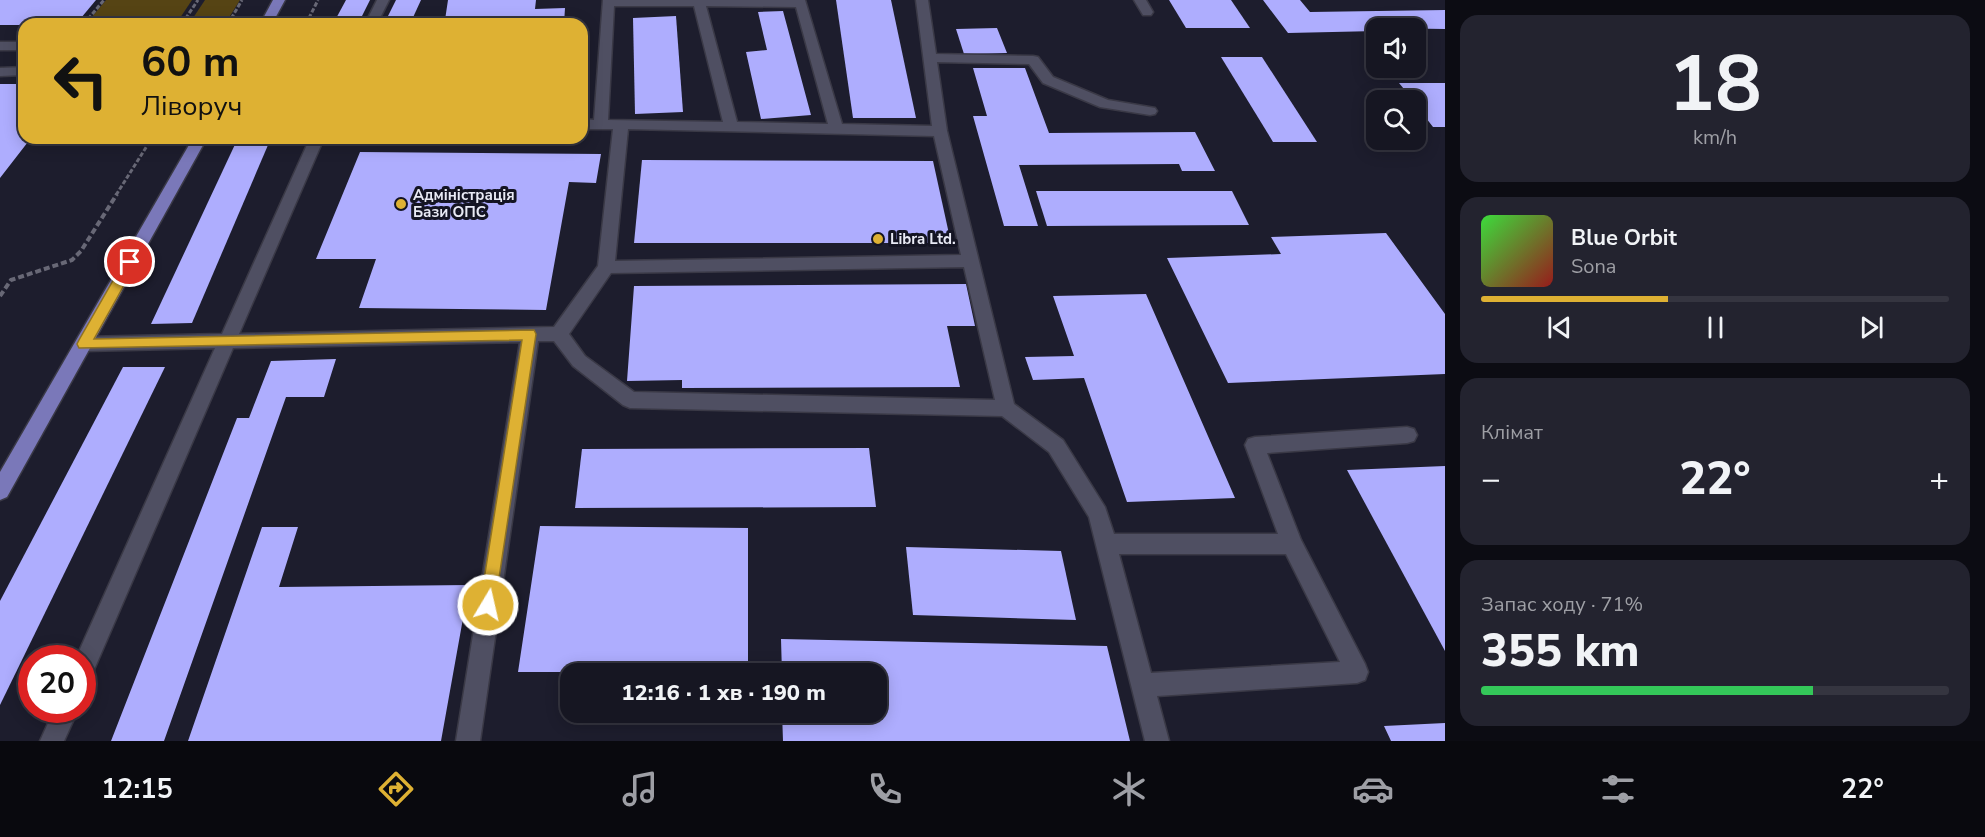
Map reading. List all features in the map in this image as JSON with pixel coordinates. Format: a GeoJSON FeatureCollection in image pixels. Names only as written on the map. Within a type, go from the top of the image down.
{"type":"FeatureCollection","features":[{"type":"Feature","properties":{"kind":"main road"},"geometry":{"type":"LineString","coordinates":[[269,18],[279,0]]}},
{"type":"Feature","properties":{"kind":"main road"},"geometry":{"type":"LineString","coordinates":[[0,490],[198,144]]}},
{"type":"Feature","properties":{"kind":"lane"},"geometry":{"type":"LineString","coordinates":[[374,18],[382,0]]}},
{"type":"Feature","properties":{"kind":"lane"},"geometry":{"type":"LineString","coordinates":[[922,0],[940,131],[1006,408]]}},
{"type":"Feature","properties":{"kind":"lane"},"geometry":{"type":"LineString","coordinates":[[601,125],[608,2],[801,3],[836,129]]}},
{"type":"Feature","properties":{"kind":"lane"},"geometry":{"type":"LineString","coordinates":[[699,2],[731,127]]}},
{"type":"Feature","properties":{"kind":"lane"},"geometry":{"type":"LineString","coordinates":[[0,46],[18,46]]}},
{"type":"Feature","properties":{"kind":"lane"},"geometry":{"type":"LineString","coordinates":[[930,58],[1033,60],[1048,80],[1105,104],[1150,111]]}},
{"type":"Feature","properties":{"kind":"lane"},"geometry":{"type":"LineString","coordinates":[[0,72],[18,71]]}},
{"type":"Feature","properties":{"kind":"lane"},"geometry":{"type":"LineString","coordinates":[[588,124],[940,131]]}},
{"type":"Feature","properties":{"kind":"lane"},"geometry":{"type":"LineString","coordinates":[[559,334],[606,267],[621,125]]}},
{"type":"Feature","properties":{"kind":"lane"},"geometry":{"type":"LineString","coordinates":[[93,645],[314,144]]}},
{"type":"Feature","properties":{"kind":"lane"},"geometry":{"type":"LineString","coordinates":[[606,267],[971,261]]}},
{"type":"Feature","properties":{"kind":"lane"},"geometry":{"type":"LineString","coordinates":[[468,741],[530,334]]}},
{"type":"Feature","properties":{"kind":"lane"},"geometry":{"type":"LineString","coordinates":[[559,334],[579,362],[630,400],[1006,408],[1056,446],[1098,514],[1157,741]]}},
{"type":"Feature","properties":{"kind":"lane"},"geometry":{"type":"LineString","coordinates":[[84,344],[559,334]]}},
{"type":"Feature","properties":{"kind":"lane"},"geometry":{"type":"LineString","coordinates":[[1142,684],[1358,672],[1292,544],[1255,445],[1407,435]]}},
{"type":"Feature","properties":{"kind":"lane"},"geometry":{"type":"LineString","coordinates":[[1106,544],[1292,544]]}},
{"type":"Feature","properties":{"kind":"lane"},"geometry":{"type":"LineString","coordinates":[[52,741],[60,723]]}},
{"type":"Feature","properties":{"kind":"path"},"geometry":{"type":"LineString","coordinates":[[89,18],[104,0]]}},
{"type":"Feature","properties":{"kind":"path"},"geometry":{"type":"LineString","coordinates":[[186,18],[198,0]]}},
{"type":"Feature","properties":{"kind":"path"},"geometry":{"type":"LineString","coordinates":[[232,18],[242,0]]}},
{"type":"Feature","properties":{"kind":"path"},"geometry":{"type":"LineString","coordinates":[[309,18],[318,0]]}},
{"type":"Feature","properties":{"kind":"path"},"geometry":{"type":"LineString","coordinates":[[0,296],[11,280],[72,260],[81,251],[148,144]]}},
{"type":"Feature","properties":{"kind":"shaded area"},"geometry":{"type":"Polygon","coordinates":[[[106,0],[192,0],[180,18],[91,18],[106,0]]]}},
{"type":"Feature","properties":{"kind":"shaded area"},"geometry":{"type":"Polygon","coordinates":[[[205,0],[240,0],[229,18],[193,18],[205,0]]]}},
{"type":"Feature","properties":{"kind":"building"},"geometry":{"type":"Polygon","coordinates":[[[0,0],[96,0],[81,18],[18,18],[18,25],[0,25],[0,0]]]}},
{"type":"Feature","properties":{"kind":"building"},"geometry":{"type":"Polygon","coordinates":[[[346,0],[370,0],[361,18],[336,18],[346,0]]]}},
{"type":"Feature","properties":{"kind":"building"},"geometry":{"type":"Polygon","coordinates":[[[396,0],[421,0],[413,18],[387,18],[396,0]]]}},
{"type":"Feature","properties":{"kind":"building"},"geometry":{"type":"Polygon","coordinates":[[[448,0],[536,0],[535,9],[565,8],[564,18],[445,18],[448,0]]]}},
{"type":"Feature","properties":{"kind":"building"},"geometry":{"type":"Polygon","coordinates":[[[836,0],[891,0],[916,118],[853,118],[836,0]]]}},
{"type":"Feature","properties":{"kind":"building"},"geometry":{"type":"Polygon","coordinates":[[[1169,0],[1231,0],[1250,28],[1186,28],[1169,0]]]}},
{"type":"Feature","properties":{"kind":"building"},"geometry":{"type":"Polygon","coordinates":[[[1263,0],[1300,0],[1310,12],[1445,10],[1445,29],[1426,29],[1426,18],[1366,18],[1366,31],[1288,33],[1263,0]]]}},
{"type":"Feature","properties":{"kind":"building"},"geometry":{"type":"Polygon","coordinates":[[[783,11],[811,115],[761,119],[746,52],[767,50],[758,12],[783,11]]]}},
{"type":"Feature","properties":{"kind":"building"},"geometry":{"type":"Polygon","coordinates":[[[676,16],[683,112],[635,114],[633,18],[676,16]]]}},
{"type":"Feature","properties":{"kind":"building"},"geometry":{"type":"Polygon","coordinates":[[[997,28],[1007,53],[964,54],[956,29],[997,28]]]}},
{"type":"Feature","properties":{"kind":"building"},"geometry":{"type":"Polygon","coordinates":[[[1221,57],[1262,57],[1317,142],[1273,142],[1221,57]]]}},
{"type":"Feature","properties":{"kind":"building"},"geometry":{"type":"Polygon","coordinates":[[[973,68],[1025,68],[1049,133],[1195,132],[1215,171],[1182,171],[1179,164],[1019,165],[1038,226],[1004,226],[973,116],[987,116],[973,68]]]}},
{"type":"Feature","properties":{"kind":"building"},"geometry":{"type":"Polygon","coordinates":[[[1399,83],[1445,83],[1445,127],[1433,127],[1426,118],[1426,90],[1405,90],[1399,83]]]}},
{"type":"Feature","properties":{"kind":"building"},"geometry":{"type":"Polygon","coordinates":[[[0,84],[18,84],[18,144],[26,144],[0,178],[0,84]]]}},
{"type":"Feature","properties":{"kind":"building"},"geometry":{"type":"Polygon","coordinates":[[[235,144],[268,144],[192,323],[151,324],[235,144]]]}},
{"type":"Feature","properties":{"kind":"building"},"geometry":{"type":"Polygon","coordinates":[[[360,152],[601,154],[596,183],[569,182],[546,310],[359,308],[376,259],[316,259],[360,152]]]}},
{"type":"Feature","properties":{"kind":"building"},"geometry":{"type":"Polygon","coordinates":[[[642,160],[933,161],[951,243],[634,243],[642,160]]]}},
{"type":"Feature","properties":{"kind":"building"},"geometry":{"type":"Polygon","coordinates":[[[1036,191],[1232,191],[1249,225],[1047,226],[1036,191]]]}},
{"type":"Feature","properties":{"kind":"building"},"geometry":{"type":"Polygon","coordinates":[[[1386,233],[1445,314],[1445,374],[1228,383],[1167,258],[1281,254],[1271,237],[1386,233]]]}},
{"type":"Feature","properties":{"kind":"building"},"geometry":{"type":"Polygon","coordinates":[[[966,284],[975,326],[947,326],[960,387],[682,388],[682,380],[627,381],[634,286],[966,284]]]}},
{"type":"Feature","properties":{"kind":"building"},"geometry":{"type":"Polygon","coordinates":[[[1146,294],[1235,498],[1127,502],[1084,378],[1033,380],[1025,357],[1074,356],[1053,296],[1146,294]]]}},
{"type":"Feature","properties":{"kind":"building"},"geometry":{"type":"Polygon","coordinates":[[[336,359],[324,397],[286,397],[164,741],[111,741],[237,418],[249,418],[271,361],[336,359]]]}},
{"type":"Feature","properties":{"kind":"building"},"geometry":{"type":"Polygon","coordinates":[[[123,367],[165,367],[29,645],[18,645],[18,668],[0,705],[0,601],[123,367]]]}},
{"type":"Feature","properties":{"kind":"building"},"geometry":{"type":"Polygon","coordinates":[[[869,448],[876,507],[575,508],[582,449],[869,448]]]}},
{"type":"Feature","properties":{"kind":"building"},"geometry":{"type":"Polygon","coordinates":[[[1445,466],[1445,651],[1347,470],[1445,466]]]}},
{"type":"Feature","properties":{"kind":"building"},"geometry":{"type":"Polygon","coordinates":[[[540,526],[748,528],[748,663],[560,663],[560,672],[518,672],[540,526]]]}},
{"type":"Feature","properties":{"kind":"building"},"geometry":{"type":"Polygon","coordinates":[[[262,527],[298,527],[279,587],[469,585],[441,741],[188,741],[262,527]]]}},
{"type":"Feature","properties":{"kind":"building"},"geometry":{"type":"Polygon","coordinates":[[[906,547],[1061,551],[1076,620],[913,615],[906,547]]]}},
{"type":"Feature","properties":{"kind":"building"},"geometry":{"type":"Polygon","coordinates":[[[781,639],[1107,646],[1130,741],[783,741],[782,723],[887,723],[887,663],[782,663],[781,639]]]}},
{"type":"Feature","properties":{"kind":"building"},"geometry":{"type":"Polygon","coordinates":[[[1445,723],[1445,741],[1391,741],[1384,726],[1445,723]]]}},
{"type":"Feature","properties":{"kind":"place","name":"Адміністрація Бази ОПС"},"geometry":{"type":"Point","coordinates":[401,204]}},
{"type":"Feature","properties":{"kind":"place","name":"Libra Ltd."},"geometry":{"type":"Point","coordinates":[878,239]}},
{"type":"Feature","properties":{"kind":"route"},"geometry":{"type":"LineString","coordinates":[[130,262],[84,344],[530,334],[488,605]]}}]}
